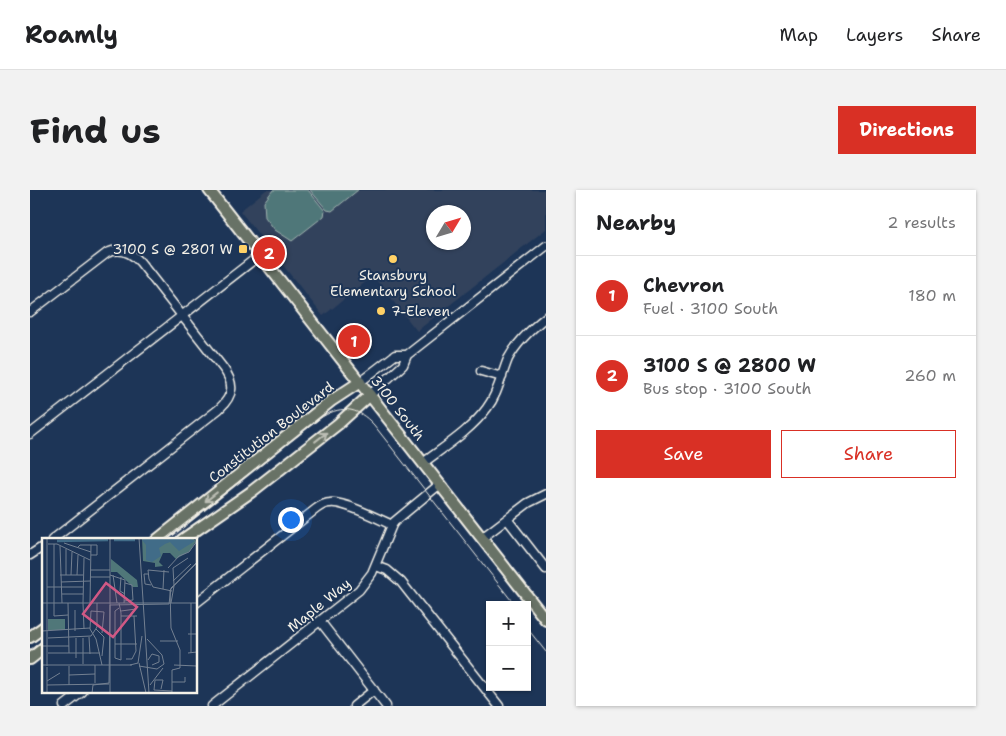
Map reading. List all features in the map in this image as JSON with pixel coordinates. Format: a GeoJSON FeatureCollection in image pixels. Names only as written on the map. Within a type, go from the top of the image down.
{"type":"FeatureCollection","features":[{"type":"Feature","properties":{"kind":"main road","name":"3100 South"},"geometry":{"type":"LineString","coordinates":[[209,190],[546,620]]}},
{"type":"Feature","properties":{"kind":"main road","name":"Constitution Boulevard"},"geometry":{"type":"LineString","coordinates":[[159,538],[331,401],[360,382]]}},
{"type":"Feature","properties":{"kind":"main road","name":"Constitution Boulevard"},"geometry":{"type":"LineString","coordinates":[[185,538],[251,492],[338,424],[370,395]]}},
{"type":"Feature","properties":{"kind":"main road"},"geometry":{"type":"LineString","coordinates":[[30,637],[42,628]]}},
{"type":"Feature","properties":{"kind":"main road"},"geometry":{"type":"LineString","coordinates":[[30,658],[42,649]]}},
{"type":"Feature","properties":{"kind":"street","name":"Constitution Boulevard"},"geometry":{"type":"LineString","coordinates":[[370,395],[403,365],[407,355],[546,246]]}},
{"type":"Feature","properties":{"kind":"street"},"geometry":{"type":"LineString","coordinates":[[30,312],[103,256],[111,251],[126,251],[136,257],[226,372],[231,383],[231,394],[219,409],[55,538]]}},
{"type":"Feature","properties":{"kind":"street"},"geometry":{"type":"LineString","coordinates":[[30,434],[260,255]]}},
{"type":"Feature","properties":{"kind":"street"},"geometry":{"type":"LineString","coordinates":[[423,463],[478,420],[493,400],[509,358],[517,345],[527,333],[546,317]]}},
{"type":"Feature","properties":{"kind":"street","name":"Constitution Boulevard"},"geometry":{"type":"LineString","coordinates":[[360,382],[395,355],[407,355]]}},
{"type":"Feature","properties":{"kind":"street"},"geometry":{"type":"LineString","coordinates":[[481,371],[502,377]]}},
{"type":"Feature","properties":{"kind":"street","name":"Maple Way"},"geometry":{"type":"LineString","coordinates":[[212,706],[320,622],[364,585],[376,566],[392,525],[400,516],[440,484]]}},
{"type":"Feature","properties":{"kind":"street"},"geometry":{"type":"LineString","coordinates":[[482,538],[528,503],[546,494]]}},
{"type":"Feature","properties":{"kind":"street"},"geometry":{"type":"LineString","coordinates":[[198,601],[324,504],[333,502],[342,504],[392,525]]}},
{"type":"Feature","properties":{"kind":"street"},"geometry":{"type":"LineString","coordinates":[[506,519],[546,569]]}},
{"type":"Feature","properties":{"kind":"street"},"geometry":{"type":"LineString","coordinates":[[30,555],[42,547]]}},
{"type":"Feature","properties":{"kind":"street"},"geometry":{"type":"LineString","coordinates":[[376,566],[388,570],[401,582],[498,706]]}},
{"type":"Feature","properties":{"kind":"street"},"geometry":{"type":"LineString","coordinates":[[320,622],[386,706]]}},
{"type":"Feature","properties":{"kind":"street"},"geometry":{"type":"LineString","coordinates":[[354,706],[374,690]]}},
{"type":"Feature","properties":{"kind":"street"},"geometry":{"type":"LineString","coordinates":[[64,706],[81,693]]}},
{"type":"Feature","properties":{"kind":"shaded area","name":"Stansbury Elementary School"},"geometry":{"type":"Polygon","coordinates":[[[266,190],[546,190],[546,229],[417,331],[373,276],[323,316],[240,211],[266,190]]]}},
{"type":"Feature","properties":{"kind":"green space"},"geometry":{"type":"Polygon","coordinates":[[[273,190],[308,190],[325,211],[324,216],[292,241],[275,230],[265,217],[264,202],[273,190]]]}},
{"type":"Feature","properties":{"kind":"green space"},"geometry":{"type":"Polygon","coordinates":[[[310,190],[358,190],[332,211],[327,210],[310,190]]]}},
{"type":"Feature","properties":{"kind":"tram line"},"geometry":{"type":"LineString","coordinates":[[167,538],[326,414],[341,410],[354,411],[361,414],[374,425],[512,601]]}},
{"type":"Feature","properties":{"kind":"tram line"},"geometry":{"type":"LineString","coordinates":[[531,633],[546,652]]}},
{"type":"Feature","properties":{"kind":"tram line"},"geometry":{"type":"LineString","coordinates":[[30,650],[42,641]]}},
{"type":"Feature","properties":{"kind":"place","name":"3100 S @ 2801 W"},"geometry":{"type":"Point","coordinates":[243,249]}},
{"type":"Feature","properties":{"kind":"place","name":"3100 S @ 2800 W"},"geometry":{"type":"Point","coordinates":[269,253]}},
{"type":"Feature","properties":{"kind":"place","name":"Stansbury Elementary School"},"geometry":{"type":"Point","coordinates":[393,259]}},
{"type":"Feature","properties":{"kind":"place","name":"7-Eleven"},"geometry":{"type":"Point","coordinates":[381,311]}},
{"type":"Feature","properties":{"kind":"place","name":"Chevron"},"geometry":{"type":"Point","coordinates":[354,341]}}]}
